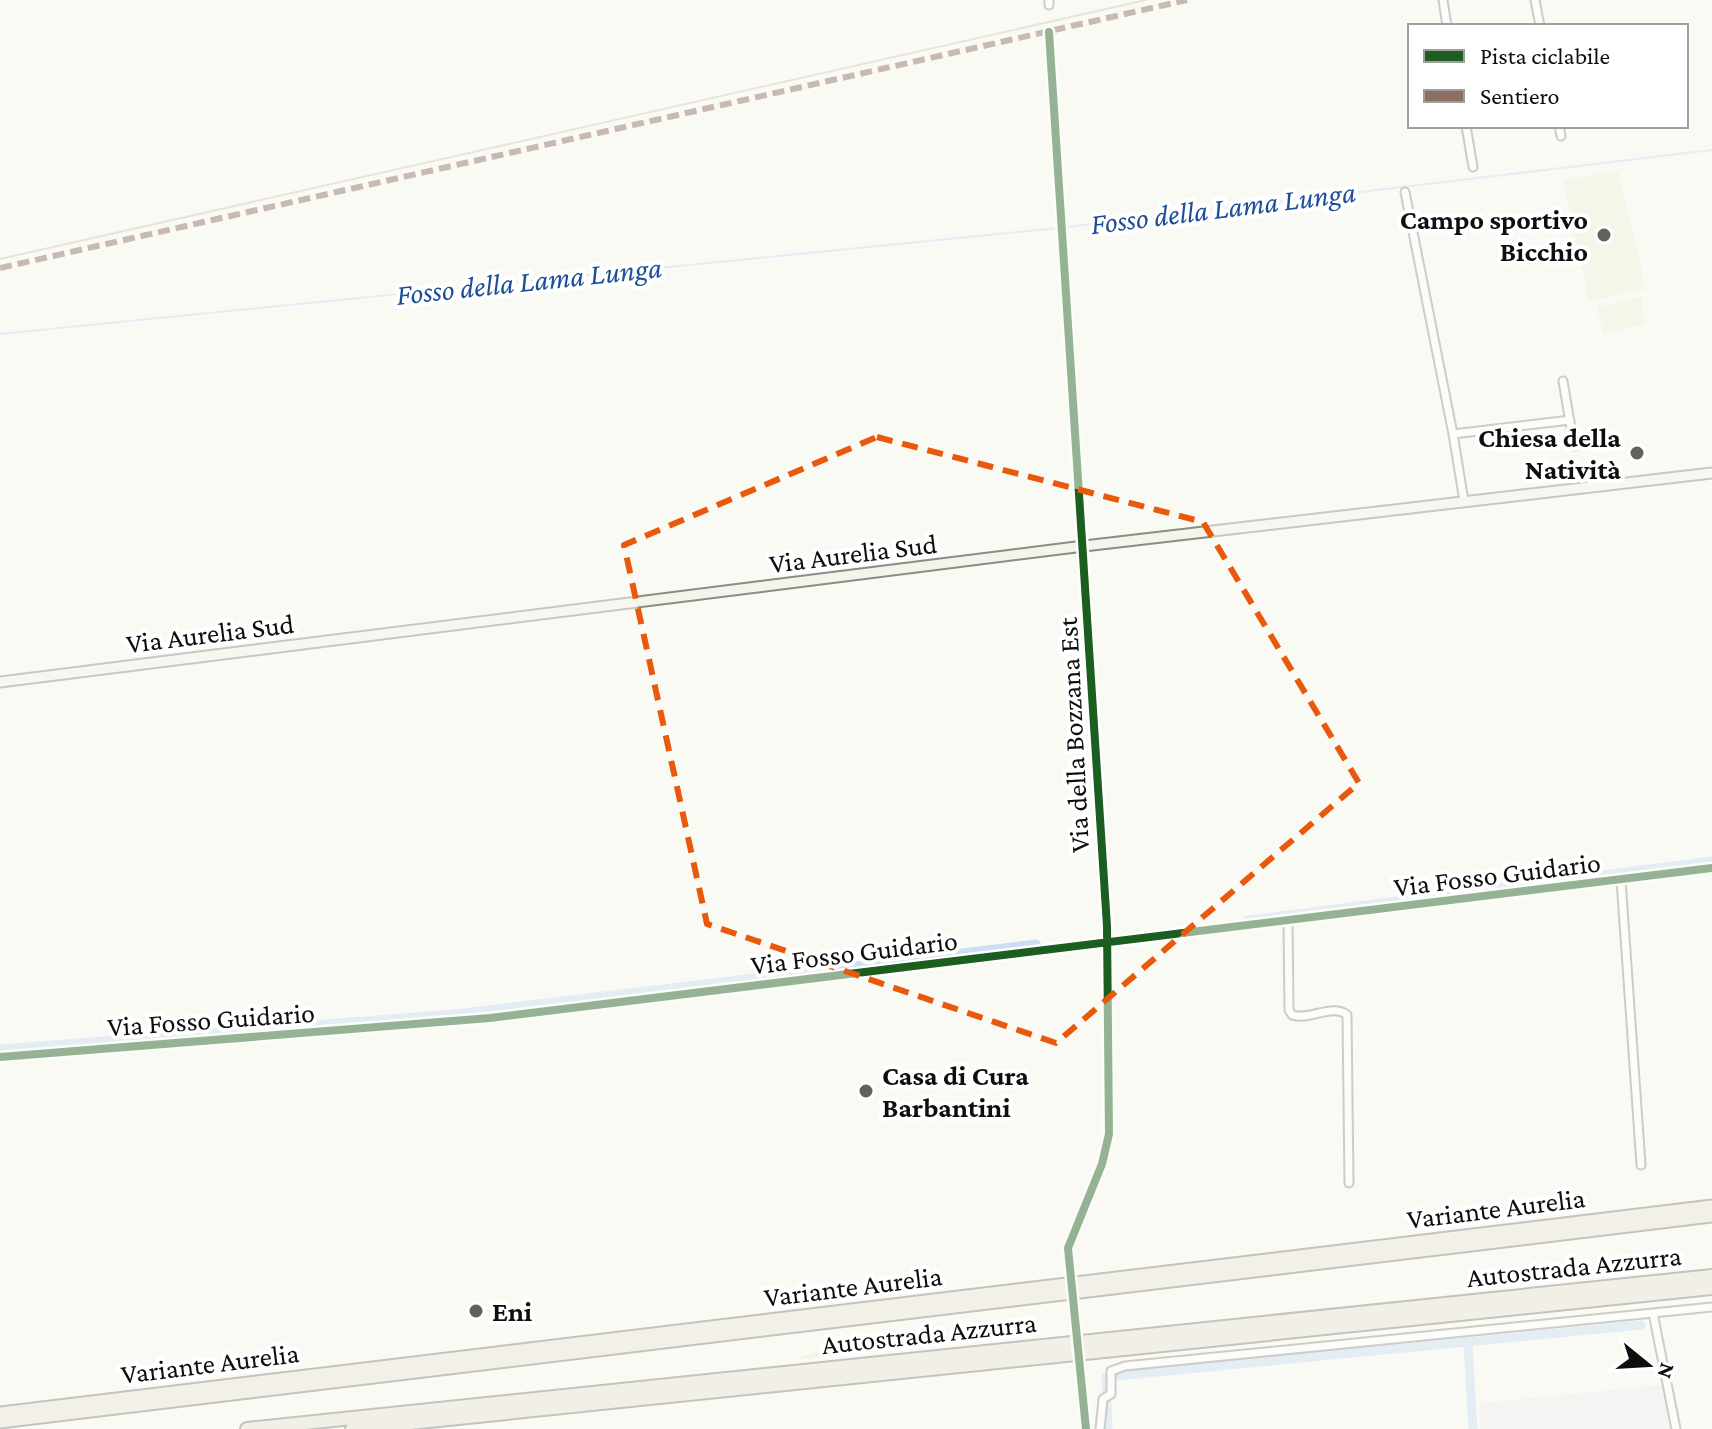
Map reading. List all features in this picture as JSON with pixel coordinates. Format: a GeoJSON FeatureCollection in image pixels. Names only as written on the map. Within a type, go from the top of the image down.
{"type":"FeatureCollection","features":[{"type":"Feature","properties":{"kind":"highway","name":"Variante Aurelia"},"geometry":{"type":"LineString","coordinates":[[0,1413],[1712,1206]]}},
{"type":"Feature","properties":{"kind":"highway","name":"Variante Aurelia"},"geometry":{"type":"LineString","coordinates":[[0,1422],[1712,1216]]}},
{"type":"Feature","properties":{"kind":"highway","name":"Autostrada Azzurra"},"geometry":{"type":"LineString","coordinates":[[247,1429],[1712,1276]]}},
{"type":"Feature","properties":{"kind":"highway","name":"Autostrada Azzurra"},"geometry":{"type":"LineString","coordinates":[[352,1429],[1712,1288]]}},
{"type":"Feature","properties":{"kind":"main road","name":"Via Aurelia Sud"},"geometry":{"type":"LineString","coordinates":[[0,682],[1084,546],[1712,473]]}},
{"type":"Feature","properties":{"kind":"street"},"geometry":{"type":"LineString","coordinates":[[1443,0],[1447,24]]}},
{"type":"Feature","properties":{"kind":"street"},"geometry":{"type":"LineString","coordinates":[[1535,0],[1540,24]]}},
{"type":"Feature","properties":{"kind":"street","name":"Via della Bozzana Est"},"geometry":{"type":"LineString","coordinates":[[1049,32],[1108,944],[1109,1134],[1102,1164],[1068,1248],[1086,1429]]}},
{"type":"Feature","properties":{"kind":"street"},"geometry":{"type":"LineString","coordinates":[[1466,128],[1473,167]]}},
{"type":"Feature","properties":{"kind":"street"},"geometry":{"type":"LineString","coordinates":[[1559,128],[1561,136]]}},
{"type":"Feature","properties":{"kind":"street"},"geometry":{"type":"LineString","coordinates":[[1405,192],[1464,501]]}},
{"type":"Feature","properties":{"kind":"street"},"geometry":{"type":"LineString","coordinates":[[1563,381],[1574,446]]}},
{"type":"Feature","properties":{"kind":"street"},"geometry":{"type":"LineString","coordinates":[[1453,434],[1570,420]]}},
{"type":"Feature","properties":{"kind":"street","name":"Via Fosso Guidario"},"geometry":{"type":"LineString","coordinates":[[0,1057],[490,1018],[1712,868]]}},
{"type":"Feature","properties":{"kind":"street","name":"Via Fosso Guidario"},"geometry":{"type":"LineString","coordinates":[[1621,880],[1641,1165]]}},
{"type":"Feature","properties":{"kind":"street"},"geometry":{"type":"LineString","coordinates":[[1288,922],[1292,1015],[1299,1017],[1337,1010],[1347,1015],[1349,1183]]}},
{"type":"Feature","properties":{"kind":"street"},"geometry":{"type":"LineString","coordinates":[[1100,1429],[1112,1381],[1111,1371],[1125,1366],[1712,1307]]}},
{"type":"Feature","properties":{"kind":"street"},"geometry":{"type":"LineString","coordinates":[[1653,1313],[1676,1429]]}},
{"type":"Feature","properties":{"kind":"highlighted area"},"geometry":{"type":"Polygon","coordinates":[[[877,437],[1203,522],[1359,783],[1056,1043],[707,924],[624,545],[877,437]]]}},
{"type":"Feature","properties":{"kind":"shaded area"},"geometry":{"type":"Polygon","coordinates":[[[1662,1385],[1668,1394],[1673,1429],[1480,1429],[1479,1403],[1662,1385]]]}},
{"type":"Feature","properties":{"kind":"green space","name":"Campo sportivo Bicchio"},"geometry":{"type":"Polygon","coordinates":[[[1618,171],[1646,289],[1589,301],[1563,180],[1618,171]]]}},
{"type":"Feature","properties":{"kind":"green space"},"geometry":{"type":"Polygon","coordinates":[[[1641,297],[1646,324],[1603,333],[1597,307],[1641,297]]]}},
{"type":"Feature","properties":{"kind":"green space"},"geometry":{"type":"Polygon","coordinates":[[[893,1346],[895,1350],[794,1360],[815,1352],[893,1346]]]}},
{"type":"Feature","properties":{"kind":"waterway","name":"Fosso della Lama Lunga"},"geometry":{"type":"LineString","coordinates":[[1067,227],[1712,150]]}},
{"type":"Feature","properties":{"kind":"waterway","name":"Fosso della Lama Lunga"},"geometry":{"type":"LineString","coordinates":[[0,334],[1058,228]]}},
{"type":"Feature","properties":{"kind":"waterway"},"geometry":{"type":"LineString","coordinates":[[1248,920],[1712,861]]}},
{"type":"Feature","properties":{"kind":"waterway"},"geometry":{"type":"LineString","coordinates":[[0,1049],[454,1014],[1036,944]]}},
{"type":"Feature","properties":{"kind":"waterway"},"geometry":{"type":"LineString","coordinates":[[1108,1429],[1106,1377],[1641,1325]]}},
{"type":"Feature","properties":{"kind":"waterway"},"geometry":{"type":"LineString","coordinates":[[1468,1344],[1473,1429]]}},
{"type":"Feature","properties":{"kind":"railway"},"geometry":{"type":"LineString","coordinates":[[0,259],[1146,0]]}},
{"type":"Feature","properties":{"kind":"marked path"},"geometry":{"type":"LineString","coordinates":[[0,268],[1187,0]]}},
{"type":"Feature","properties":{"kind":"cycle path"},"geometry":{"type":"LineString","coordinates":[[1049,32],[1107,926],[1109,1134],[1102,1164],[1068,1248],[1086,1429]]}},
{"type":"Feature","properties":{"kind":"cycle path"},"geometry":{"type":"LineString","coordinates":[[0,1057],[490,1018],[1712,868]]}},
{"type":"Feature","properties":{"kind":"place","name":"Campo sportivo Bicchio"},"geometry":{"type":"Point","coordinates":[1604,235]}},
{"type":"Feature","properties":{"kind":"place","name":"Chiesa della Natività"},"geometry":{"type":"Point","coordinates":[1637,453]}},
{"type":"Feature","properties":{"kind":"place","name":"Casa di Cura Barbantini"},"geometry":{"type":"Point","coordinates":[866,1091]}},
{"type":"Feature","properties":{"kind":"place","name":"Eni"},"geometry":{"type":"Point","coordinates":[476,1311]}}]}
